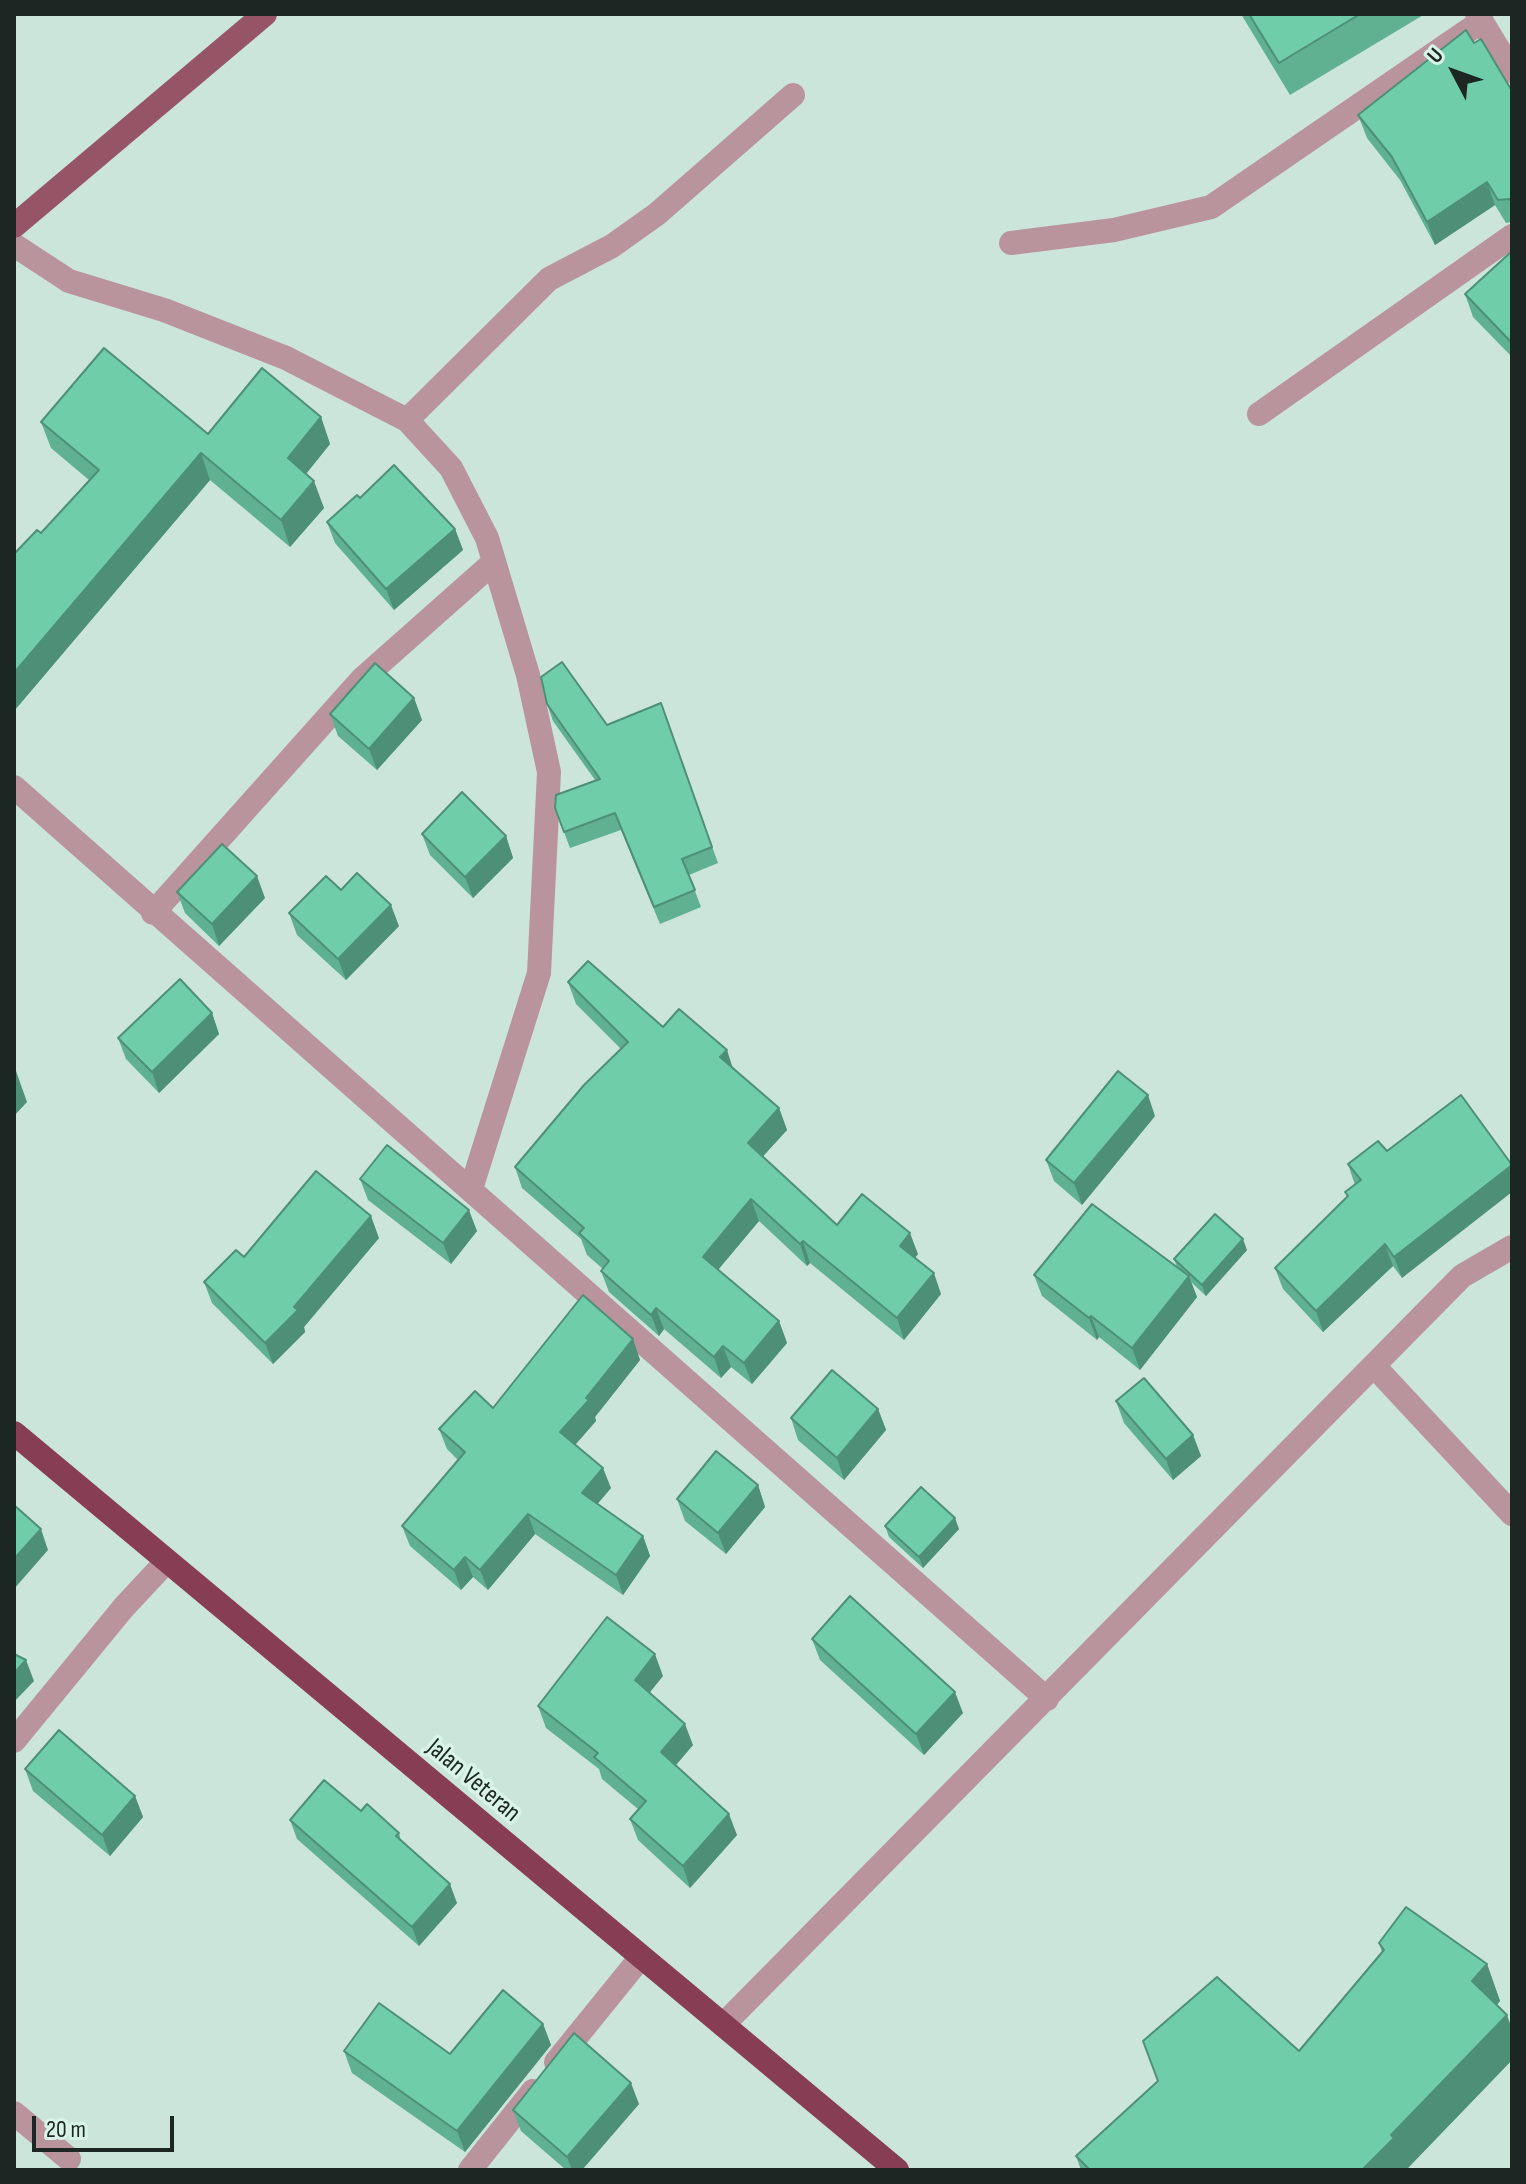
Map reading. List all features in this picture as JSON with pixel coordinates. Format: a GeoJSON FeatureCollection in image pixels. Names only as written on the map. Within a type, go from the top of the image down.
{"type":"FeatureCollection","features":[{"type":"Feature","properties":{"kind":"highway","name":"Jalan Veteran"},"geometry":{"type":"LineString","coordinates":[[14,1433],[897,2170]]}},
{"type":"Feature","properties":{"kind":"main road"},"geometry":{"type":"LineString","coordinates":[[14,226],[265,14]]}},
{"type":"Feature","properties":{"kind":"street"},"geometry":{"type":"LineString","coordinates":[[1011,243],[1114,230],[1211,207],[1479,17],[1512,71]]}},
{"type":"Feature","properties":{"kind":"street"},"geometry":{"type":"LineString","coordinates":[[407,420],[549,279],[612,246],[657,214],[793,95]]}},
{"type":"Feature","properties":{"kind":"street"},"geometry":{"type":"LineString","coordinates":[[1259,414],[1512,236]]}},
{"type":"Feature","properties":{"kind":"street"},"geometry":{"type":"LineString","coordinates":[[14,245],[69,281],[164,310],[286,358],[407,420],[451,468],[487,538],[528,675],[549,772],[547,868],[539,973],[471,1189]]}},
{"type":"Feature","properties":{"kind":"street"},"geometry":{"type":"LineString","coordinates":[[153,913],[362,679],[494,562]]}},
{"type":"Feature","properties":{"kind":"street"},"geometry":{"type":"LineString","coordinates":[[14,787],[153,913],[471,1189],[1047,1699]]}},
{"type":"Feature","properties":{"kind":"street"},"geometry":{"type":"LineString","coordinates":[[723,2025],[1462,1276],[1512,1247]]}},
{"type":"Feature","properties":{"kind":"street"},"geometry":{"type":"LineString","coordinates":[[1374,1366],[1512,1514]]}},
{"type":"Feature","properties":{"kind":"street"},"geometry":{"type":"LineString","coordinates":[[14,1741],[124,1607],[166,1562]]}},
{"type":"Feature","properties":{"kind":"street"},"geometry":{"type":"LineString","coordinates":[[470,2170],[641,1957]]}},
{"type":"Feature","properties":{"kind":"street"},"geometry":{"type":"LineString","coordinates":[[14,2113],[69,2159]]}},
{"type":"Feature","properties":{"kind":"building"},"geometry":{"type":"Polygon","coordinates":[[[1249,14],[1360,14],[1279,63],[1249,14]]]}},
{"type":"Feature","properties":{"kind":"building"},"geometry":{"type":"Polygon","coordinates":[[[1466,30],[1474,43],[1481,39],[1512,91],[1512,202],[1509,199],[1498,200],[1487,182],[1427,222],[1392,157],[1358,115],[1466,30]]]}},
{"type":"Feature","properties":{"kind":"building"},"geometry":{"type":"Polygon","coordinates":[[[1512,251],[1512,343],[1465,294],[1512,251]]]}},
{"type":"Feature","properties":{"kind":"building"},"geometry":{"type":"Polygon","coordinates":[[[104,348],[208,434],[262,368],[321,417],[288,458],[314,481],[281,520],[201,453],[14,673],[14,554],[37,530],[41,533],[99,470],[41,422],[104,348]]]}},
{"type":"Feature","properties":{"kind":"building"},"geometry":{"type":"Polygon","coordinates":[[[394,465],[455,529],[386,589],[327,522],[357,495],[360,498],[394,465]]]}},
{"type":"Feature","properties":{"kind":"building"},"geometry":{"type":"Polygon","coordinates":[[[562,662],[607,725],[661,703],[712,847],[682,859],[695,890],[654,907],[615,813],[564,832],[555,808],[556,795],[600,779],[547,704],[541,677],[562,662]]]}},
{"type":"Feature","properties":{"kind":"building"},"geometry":{"type":"Polygon","coordinates":[[[375,663],[414,698],[369,749],[330,714],[375,663]]]}},
{"type":"Feature","properties":{"kind":"building"},"geometry":{"type":"Polygon","coordinates":[[[462,792],[506,836],[465,877],[422,834],[462,792]]]}},
{"type":"Feature","properties":{"kind":"building"},"geometry":{"type":"Polygon","coordinates":[[[222,844],[257,876],[212,924],[177,892],[222,844]]]}},
{"type":"Feature","properties":{"kind":"building"},"geometry":{"type":"Polygon","coordinates":[[[357,873],[391,905],[338,959],[289,913],[326,876],[341,890],[357,873]]]}},
{"type":"Feature","properties":{"kind":"building"},"geometry":{"type":"Polygon","coordinates":[[[588,961],[663,1027],[679,1009],[727,1050],[720,1057],[779,1108],[748,1143],[837,1225],[862,1194],[910,1233],[900,1246],[934,1273],[897,1318],[803,1241],[800,1244],[751,1199],[703,1257],[779,1321],[744,1363],[723,1346],[714,1357],[656,1308],[651,1315],[601,1271],[609,1261],[579,1233],[584,1228],[515,1167],[584,1085],[628,1042],[568,982],[588,961]]]}},
{"type":"Feature","properties":{"kind":"building"},"geometry":{"type":"Polygon","coordinates":[[[180,979],[212,1013],[152,1072],[118,1038],[180,979]]]}},
{"type":"Feature","properties":{"kind":"building"},"geometry":{"type":"Polygon","coordinates":[[[1118,1071],[1148,1095],[1074,1183],[1046,1160],[1118,1071]]]}},
{"type":"Feature","properties":{"kind":"building"},"geometry":{"type":"Polygon","coordinates":[[[1461,1095],[1512,1165],[1394,1257],[1385,1244],[1316,1311],[1275,1268],[1348,1196],[1345,1192],[1361,1180],[1348,1164],[1378,1141],[1387,1151],[1461,1095]]]}},
{"type":"Feature","properties":{"kind":"building"},"geometry":{"type":"Polygon","coordinates":[[[387,1145],[469,1210],[443,1243],[360,1179],[387,1145]]]}},
{"type":"Feature","properties":{"kind":"building"},"geometry":{"type":"Polygon","coordinates":[[[316,1171],[371,1216],[294,1307],[298,1310],[265,1343],[204,1282],[236,1250],[244,1257],[316,1171]]]}},
{"type":"Feature","properties":{"kind":"building"},"geometry":{"type":"Polygon","coordinates":[[[1092,1204],[1189,1276],[1132,1348],[1034,1275],[1092,1204]]]}},
{"type":"Feature","properties":{"kind":"building"},"geometry":{"type":"Polygon","coordinates":[[[1215,1214],[1243,1239],[1202,1285],[1174,1259],[1215,1214]]]}},
{"type":"Feature","properties":{"kind":"building"},"geometry":{"type":"Polygon","coordinates":[[[583,1295],[633,1339],[586,1398],[589,1400],[560,1432],[603,1468],[582,1493],[643,1536],[616,1575],[528,1514],[480,1570],[465,1557],[454,1570],[402,1526],[465,1452],[439,1429],[475,1391],[493,1408],[583,1295]]]}},
{"type":"Feature","properties":{"kind":"building"},"geometry":{"type":"Polygon","coordinates":[[[832,1370],[878,1409],[837,1458],[791,1418],[832,1370]]]}},
{"type":"Feature","properties":{"kind":"building"},"geometry":{"type":"Polygon","coordinates":[[[1144,1378],[1193,1435],[1166,1459],[1116,1401],[1144,1378]]]}},
{"type":"Feature","properties":{"kind":"building"},"geometry":{"type":"Polygon","coordinates":[[[716,1451],[758,1485],[718,1533],[677,1499],[716,1451]]]}},
{"type":"Feature","properties":{"kind":"building"},"geometry":{"type":"Polygon","coordinates":[[[921,1487],[955,1518],[919,1557],[885,1526],[921,1487]]]}},
{"type":"Feature","properties":{"kind":"building"},"geometry":{"type":"Polygon","coordinates":[[[14,1505],[41,1529],[14,1559],[14,1505]]]}},
{"type":"Feature","properties":{"kind":"building"},"geometry":{"type":"Polygon","coordinates":[[[850,1596],[955,1692],[916,1734],[812,1639],[850,1596]]]}},
{"type":"Feature","properties":{"kind":"building"},"geometry":{"type":"Polygon","coordinates":[[[607,1617],[655,1654],[635,1680],[685,1724],[661,1752],[729,1814],[683,1866],[630,1819],[646,1801],[594,1757],[598,1753],[538,1706],[607,1617]]]}},
{"type":"Feature","properties":{"kind":"building"},"geometry":{"type":"Polygon","coordinates":[[[14,1654],[26,1660],[14,1673],[14,1654]]]}},
{"type":"Feature","properties":{"kind":"building"},"geometry":{"type":"Polygon","coordinates":[[[59,1730],[135,1796],[102,1835],[25,1769],[59,1730]]]}},
{"type":"Feature","properties":{"kind":"building"},"geometry":{"type":"Polygon","coordinates":[[[324,1780],[361,1811],[367,1804],[399,1833],[396,1836],[450,1884],[412,1927],[290,1820],[324,1780]]]}},
{"type":"Feature","properties":{"kind":"building"},"geometry":{"type":"Polygon","coordinates":[[[1406,1907],[1487,1964],[1472,1981],[1507,2015],[1391,2135],[1394,2138],[1362,2170],[1090,2170],[1076,2156],[1158,2081],[1143,2041],[1217,1977],[1299,2051],[1384,1950],[1379,1943],[1406,1907]]]}},
{"type":"Feature","properties":{"kind":"building"},"geometry":{"type":"Polygon","coordinates":[[[503,1990],[543,2024],[457,2131],[344,2051],[379,2003],[450,2054],[503,1990]]]}},
{"type":"Feature","properties":{"kind":"building"},"geometry":{"type":"Polygon","coordinates":[[[574,2033],[631,2083],[567,2157],[513,2110],[574,2033]]]}}]}
